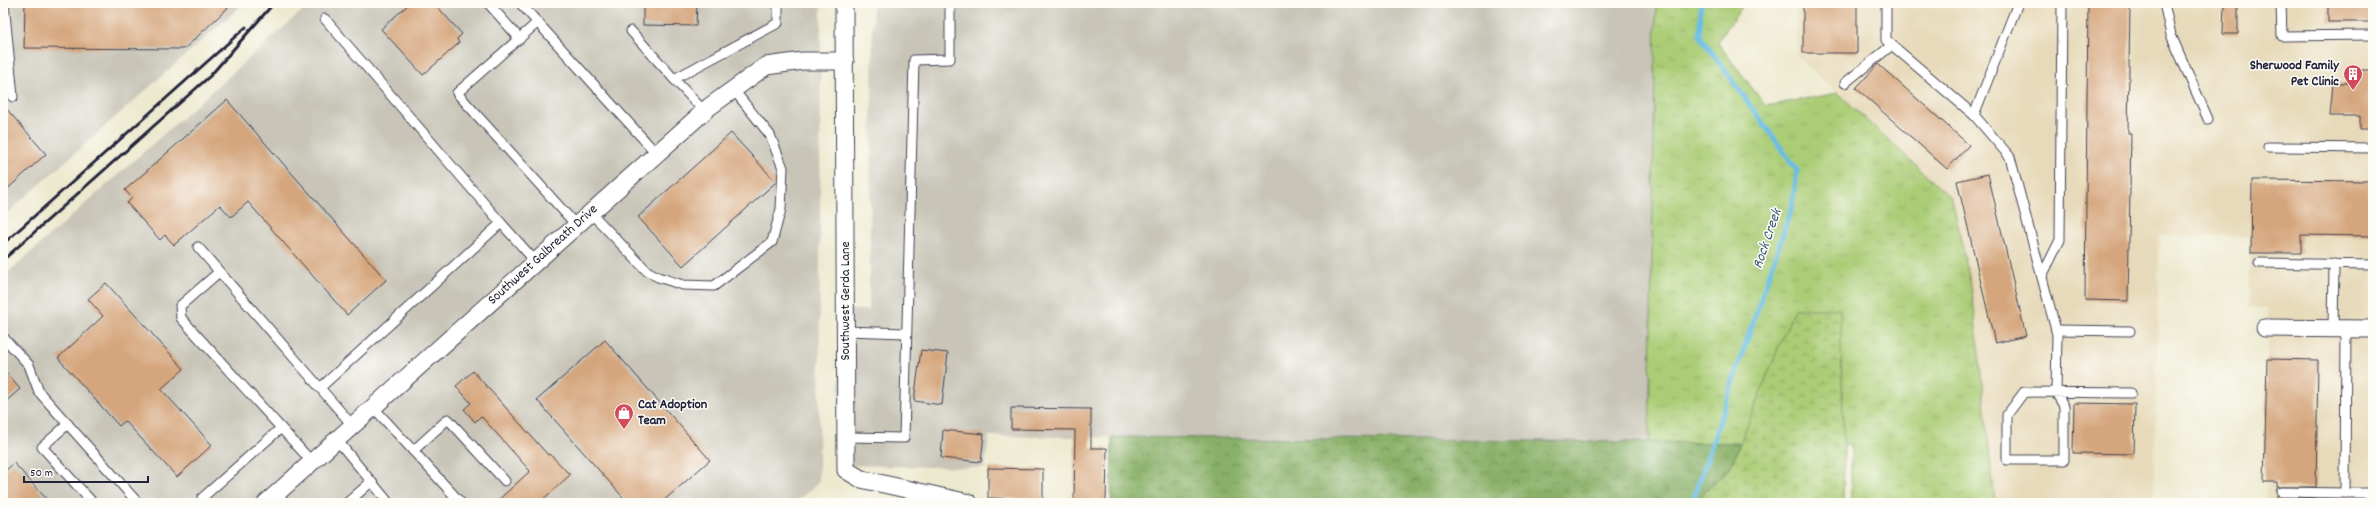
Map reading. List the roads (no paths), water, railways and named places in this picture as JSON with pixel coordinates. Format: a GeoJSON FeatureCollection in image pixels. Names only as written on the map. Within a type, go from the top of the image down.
{"type":"FeatureCollection","features":[{"type":"Feature","properties":{"kind":"street","name":"Southwest Gerda Lane"},"geometry":{"type":"LineString","coordinates":[[844,3],[846,470],[861,479],[969,503]]}},
{"type":"Feature","properties":{"kind":"street","name":"Southwest Galbreath Drive"},"geometry":{"type":"LineString","coordinates":[[266,503],[704,111],[766,66],[803,61],[845,61]]}},
{"type":"Feature","properties":{"kind":"street"},"geometry":{"type":"LineString","coordinates":[[2265,328],[2373,328]]}},
{"type":"Feature","properties":{"kind":"lane"},"geometry":{"type":"LineString","coordinates":[[488,3],[520,39]]}},
{"type":"Feature","properties":{"kind":"lane"},"geometry":{"type":"LineString","coordinates":[[520,3],[656,153]]}},
{"type":"Feature","properties":{"kind":"lane"},"geometry":{"type":"LineString","coordinates":[[674,79],[778,23],[778,3]]}},
{"type":"Feature","properties":{"kind":"lane"},"geometry":{"type":"LineString","coordinates":[[846,437],[904,438],[914,60],[950,59],[950,3]]}},
{"type":"Feature","properties":{"kind":"lane"},"geometry":{"type":"LineString","coordinates":[[1886,3],[1886,40],[1974,115],[2010,157],[2042,276],[2056,330],[2056,393],[2064,406],[2064,460],[2007,460],[2007,415],[2024,392],[2056,393],[2131,393]]}},
{"type":"Feature","properties":{"kind":"lane"},"geometry":{"type":"LineString","coordinates":[[1974,115],[2018,3]]}},
{"type":"Feature","properties":{"kind":"lane"},"geometry":{"type":"LineString","coordinates":[[2042,276],[2060,240],[2062,3]]}},
{"type":"Feature","properties":{"kind":"lane"},"geometry":{"type":"LineString","coordinates":[[2164,3],[2171,35],[2208,119]]}},
{"type":"Feature","properties":{"kind":"lane"},"geometry":{"type":"LineString","coordinates":[[2281,3],[2282,36],[2373,35]]}},
{"type":"Feature","properties":{"kind":"lane"},"geometry":{"type":"LineString","coordinates":[[4,8],[14,97]]}},
{"type":"Feature","properties":{"kind":"lane"},"geometry":{"type":"LineString","coordinates":[[325,19],[536,262]]}},
{"type":"Feature","properties":{"kind":"lane"},"geometry":{"type":"LineString","coordinates":[[538,22],[457,93],[576,225]]}},
{"type":"Feature","properties":{"kind":"lane"},"geometry":{"type":"LineString","coordinates":[[631,31],[704,111]]}},
{"type":"Feature","properties":{"kind":"lane"},"geometry":{"type":"LineString","coordinates":[[1845,83],[1892,45]]}},
{"type":"Feature","properties":{"kind":"lane"},"geometry":{"type":"LineString","coordinates":[[591,213],[647,271],[665,280],[683,285],[714,286],[772,242],[781,209],[783,168],[770,135],[733,89]]}},
{"type":"Feature","properties":{"kind":"lane"},"geometry":{"type":"LineString","coordinates":[[2268,147],[2373,148]]}},
{"type":"Feature","properties":{"kind":"lane"},"geometry":{"type":"LineString","coordinates":[[320,388],[501,223]]}},
{"type":"Feature","properties":{"kind":"lane"},"geometry":{"type":"LineString","coordinates":[[198,247],[353,426]]}},
{"type":"Feature","properties":{"kind":"lane"},"geometry":{"type":"LineString","coordinates":[[2259,264],[2373,265]]}},
{"type":"Feature","properties":{"kind":"lane"},"geometry":{"type":"LineString","coordinates":[[2334,264],[2339,328],[2345,493]]}},
{"type":"Feature","properties":{"kind":"lane"},"geometry":{"type":"LineString","coordinates":[[219,272],[180,306],[180,318],[312,462]]}},
{"type":"Feature","properties":{"kind":"lane"},"geometry":{"type":"LineString","coordinates":[[2056,330],[2130,331]]}},
{"type":"Feature","properties":{"kind":"lane"},"geometry":{"type":"LineString","coordinates":[[846,331],[906,333]]}},
{"type":"Feature","properties":{"kind":"lane"},"geometry":{"type":"LineString","coordinates":[[4,338],[29,365],[39,392],[138,503]]}},
{"type":"Feature","properties":{"kind":"lane"},"geometry":{"type":"LineString","coordinates":[[373,407],[461,503]]}},
{"type":"Feature","properties":{"kind":"lane"},"geometry":{"type":"LineString","coordinates":[[413,451],[448,419],[505,481]]}},
{"type":"Feature","properties":{"kind":"lane"},"geometry":{"type":"LineString","coordinates":[[68,424],[42,447],[93,503]]}},
{"type":"Feature","properties":{"kind":"lane"},"geometry":{"type":"LineString","coordinates":[[202,498],[281,428]]}},
{"type":"Feature","properties":{"kind":"lane"},"geometry":{"type":"LineString","coordinates":[[337,440],[389,503]]}},
{"type":"Feature","properties":{"kind":"lane"},"geometry":{"type":"LineString","coordinates":[[347,503],[371,482]]}},
{"type":"Feature","properties":{"kind":"lane"},"geometry":{"type":"LineString","coordinates":[[2281,492],[2373,493]]}},
{"type":"Feature","properties":{"kind":"waterway","name":"Rock Creek"},"geometry":{"type":"LineString","coordinates":[[1692,503],[1792,207],[1797,170],[1700,36],[1701,3]]}},
{"type":"Feature","properties":{"kind":"railway"},"geometry":{"type":"LineString","coordinates":[[3,260],[210,76],[274,3]]}},
{"type":"Feature","properties":{"kind":"railway"},"geometry":{"type":"LineString","coordinates":[[3,244],[246,27]]}},
{"type":"Feature","properties":{"kind":"place","name":"Sherwood Family Pet Clinic"},"geometry":{"type":"Point","coordinates":[2353,91]}},
{"type":"Feature","properties":{"kind":"place","name":"Cat Adoption Team"},"geometry":{"type":"Point","coordinates":[624,430]}}]}
